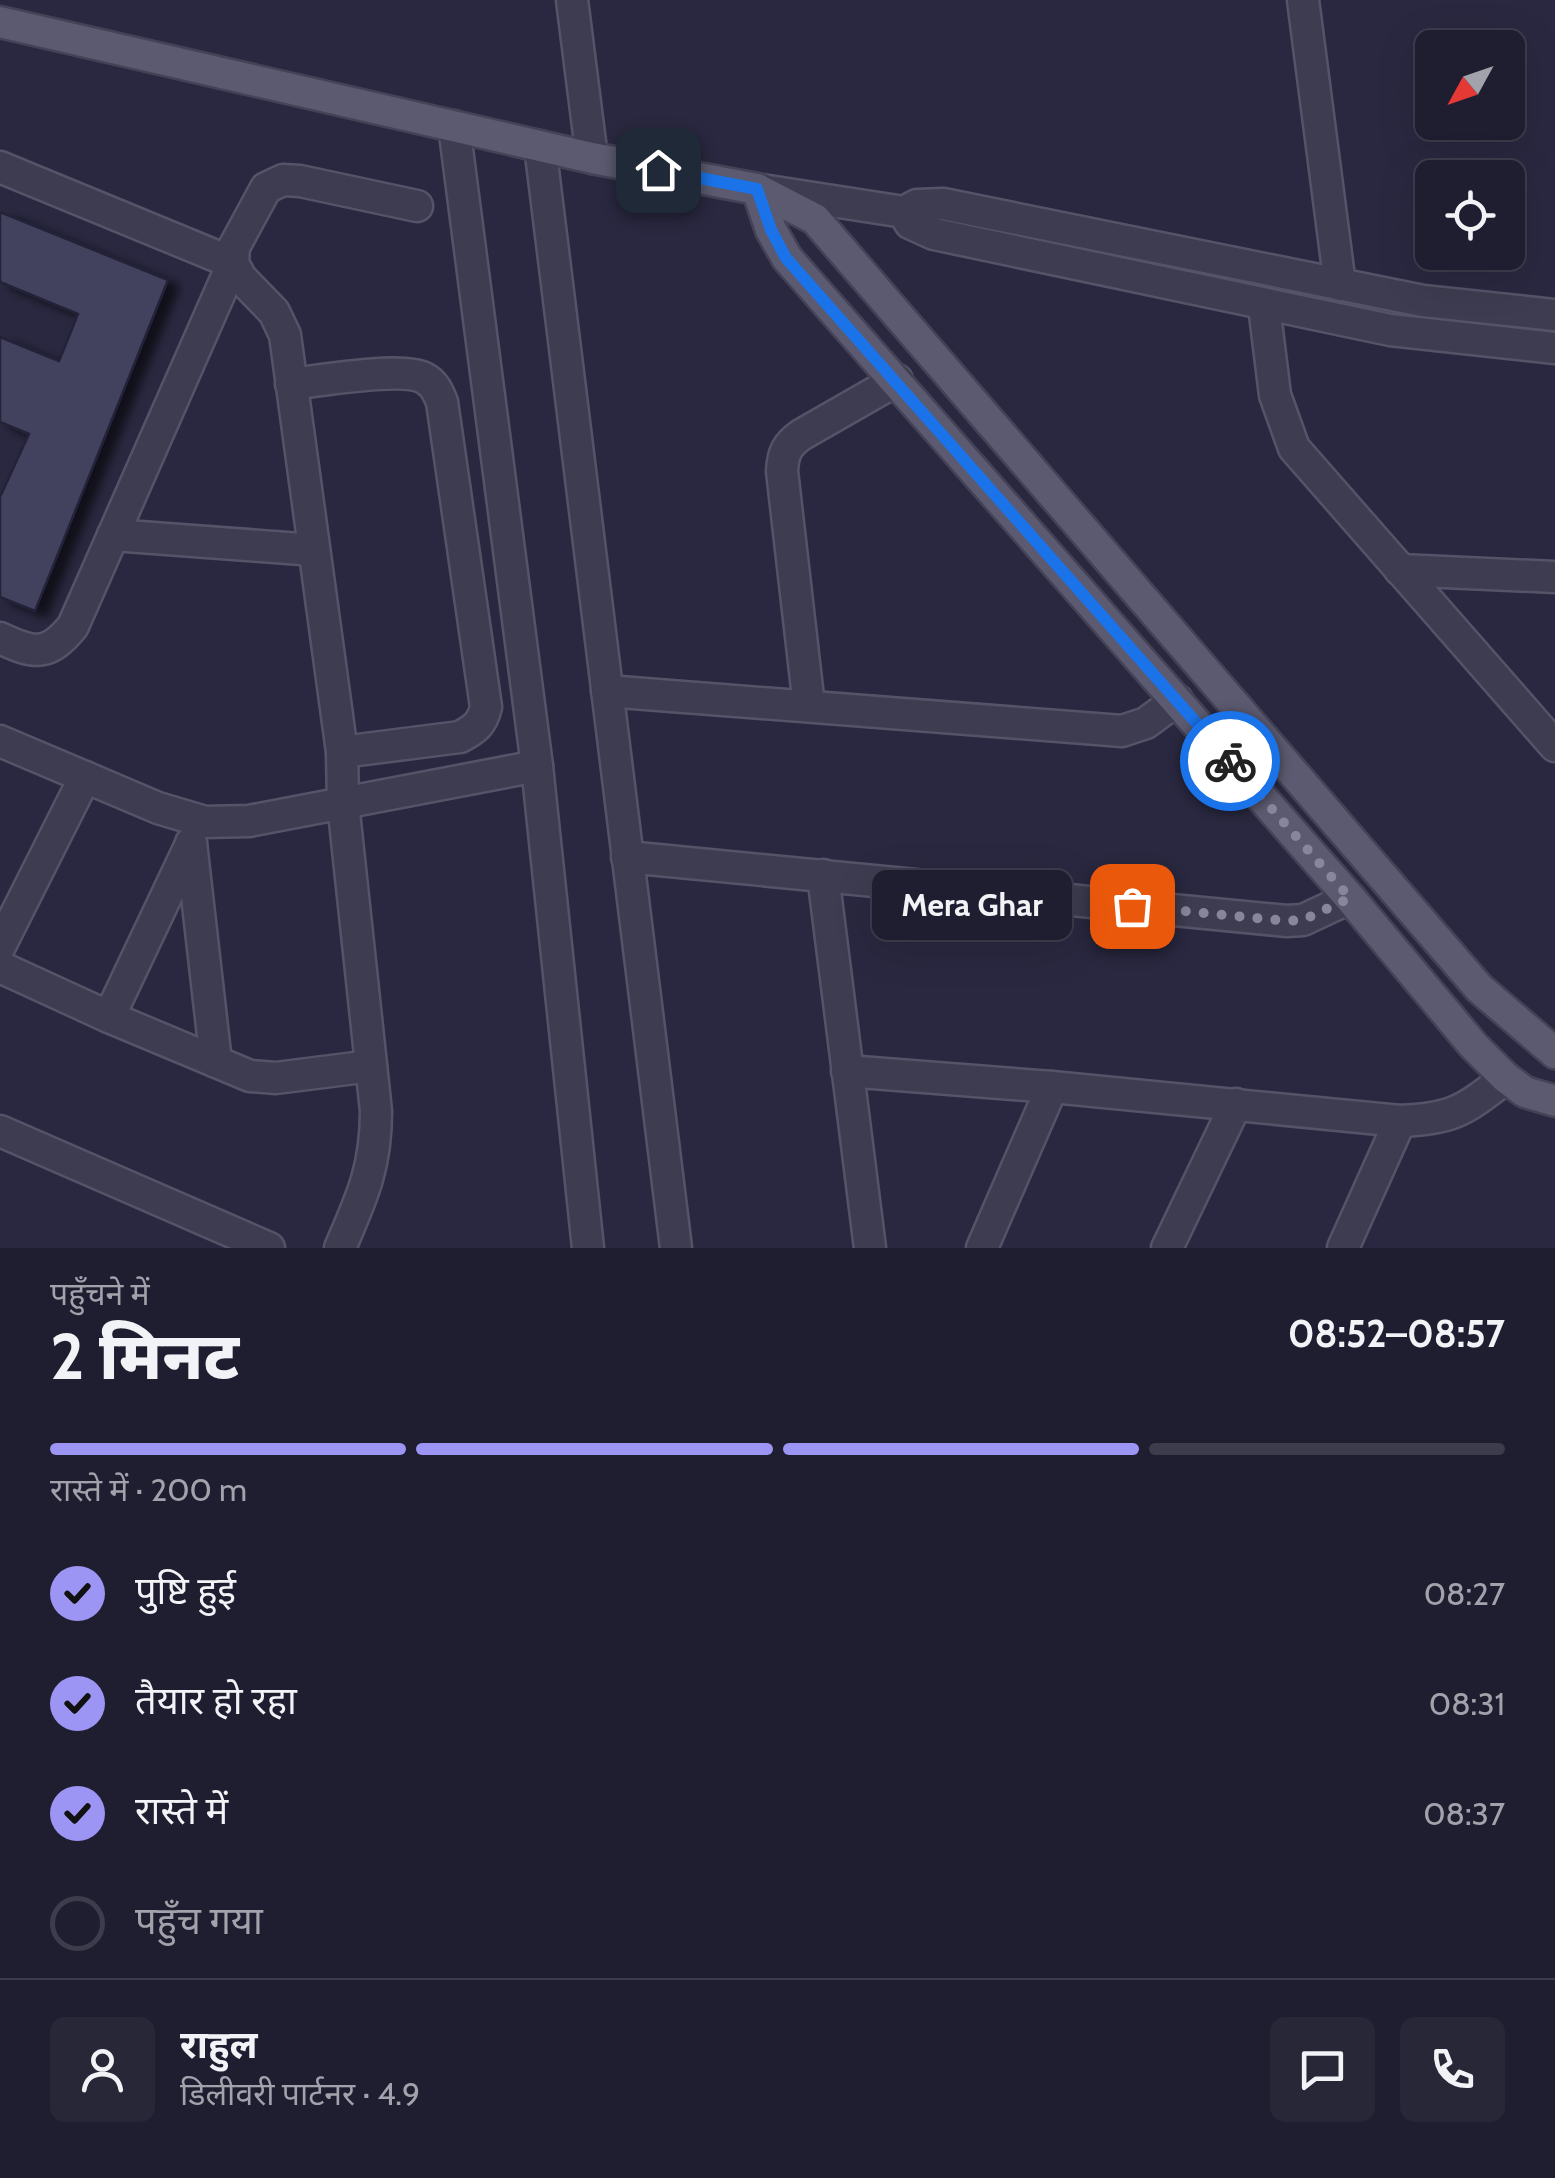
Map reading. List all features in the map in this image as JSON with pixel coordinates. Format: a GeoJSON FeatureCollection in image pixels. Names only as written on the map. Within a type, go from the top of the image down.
{"type":"FeatureCollection","features":[{"type":"Feature","properties":{"kind":"main road"},"geometry":{"type":"LineString","coordinates":[[0,22],[592,158],[757,189],[815,219],[1479,988],[1555,1053]]}},
{"type":"Feature","properties":{"kind":"main road"},"geometry":{"type":"LineString","coordinates":[[757,189],[786,258],[1350,898],[1473,1045],[1525,1092],[1555,1102]]}},
{"type":"Feature","properties":{"kind":"street"},"geometry":{"type":"LineString","coordinates":[[572,0],[592,158]]}},
{"type":"Feature","properties":{"kind":"street"},"geometry":{"type":"LineString","coordinates":[[1303,0],[1340,285]]}},
{"type":"Feature","properties":{"kind":"street"},"geometry":{"type":"LineString","coordinates":[[454,126],[536,766],[588,1248]]}},
{"type":"Feature","properties":{"kind":"street"},"geometry":{"type":"LineString","coordinates":[[540,146],[676,1248]]}},
{"type":"Feature","properties":{"kind":"street"},"geometry":{"type":"LineString","coordinates":[[0,167],[234,263],[241,278],[267,303],[284,335],[342,752],[343,804],[376,1142],[370,1179],[340,1248]]}},
{"type":"Feature","properties":{"kind":"street"},"geometry":{"type":"LineString","coordinates":[[0,638],[26,650],[45,650],[61,641],[73,626],[234,263],[234,247],[266,188],[282,180],[300,180],[418,206]]}},
{"type":"Feature","properties":{"kind":"street"},"geometry":{"type":"LineString","coordinates":[[757,189],[904,212],[917,205],[943,204],[1423,301],[1555,314]]}},
{"type":"Feature","properties":{"kind":"street"},"geometry":{"type":"LineString","coordinates":[[904,212],[910,223],[934,234],[1264,306],[1390,330],[1555,348]]}},
{"type":"Feature","properties":{"kind":"street"},"geometry":{"type":"LineString","coordinates":[[1264,306],[1275,395],[1294,448],[1555,746]]}},
{"type":"Feature","properties":{"kind":"street"},"geometry":{"type":"LineString","coordinates":[[291,384],[403,373],[422,376],[435,386],[442,402],[486,707],[483,720],[460,737],[342,752]]}},
{"type":"Feature","properties":{"kind":"street"},"geometry":{"type":"LineString","coordinates":[[809,706],[783,456],[789,444],[801,435],[897,380]]}},
{"type":"Feature","properties":{"kind":"street"},"geometry":{"type":"LineString","coordinates":[[114,536],[314,550]]}},
{"type":"Feature","properties":{"kind":"street"},"geometry":{"type":"LineString","coordinates":[[1400,570],[1555,577]]}},
{"type":"Feature","properties":{"kind":"street"},"geometry":{"type":"LineString","coordinates":[[607,691],[1122,732],[1146,723],[1177,700]]}},
{"type":"Feature","properties":{"kind":"street"},"geometry":{"type":"LineString","coordinates":[[0,742],[158,808],[198,833],[536,766]]}},
{"type":"Feature","properties":{"kind":"street"},"geometry":{"type":"LineString","coordinates":[[0,946],[84,777]]}},
{"type":"Feature","properties":{"kind":"street"},"geometry":{"type":"LineString","coordinates":[[109,1017],[198,833]]}},
{"type":"Feature","properties":{"kind":"street"},"geometry":{"type":"LineString","coordinates":[[198,833],[216,1062]]}},
{"type":"Feature","properties":{"kind":"street"},"geometry":{"type":"LineString","coordinates":[[628,858],[1287,921],[1303,920],[1350,898]]}},
{"type":"Feature","properties":{"kind":"street"},"geometry":{"type":"LineString","coordinates":[[823,875],[870,1248]]}},
{"type":"Feature","properties":{"kind":"street"},"geometry":{"type":"LineString","coordinates":[[0,967],[250,1076],[276,1078],[371,1066]]}},
{"type":"Feature","properties":{"kind":"street"},"geometry":{"type":"LineString","coordinates":[[846,1071],[1400,1121],[1455,1114],[1506,1078]]}},
{"type":"Feature","properties":{"kind":"street"},"geometry":{"type":"LineString","coordinates":[[982,1248],[1052,1087]]}},
{"type":"Feature","properties":{"kind":"street"},"geometry":{"type":"LineString","coordinates":[[1167,1248],[1236,1104]]}},
{"type":"Feature","properties":{"kind":"street"},"geometry":{"type":"LineString","coordinates":[[1342,1248],[1400,1121]]}},
{"type":"Feature","properties":{"kind":"street"},"geometry":{"type":"LineString","coordinates":[[0,1130],[269,1248]]}},
{"type":"Feature","properties":{"kind":"building"},"geometry":{"type":"Polygon","coordinates":[[[0,212],[168,280],[35,611],[0,597],[0,497],[29,434],[0,422],[0,337],[59,361],[78,314],[0,282],[0,212]]]}},
{"type":"Feature","properties":{"kind":"way so far"},"geometry":{"type":"LineString","coordinates":[[1132,906],[1287,921],[1303,920],[1350,898],[1230,761]]}},
{"type":"Feature","properties":{"kind":"place","name":"Mera Ghar"},"geometry":{"type":"Point","coordinates":[1132,906]}},
{"type":"Feature","properties":{"kind":"route"},"geometry":{"type":"LineString","coordinates":[[658,170],[757,189],[786,258],[1230,761]]}}]}
